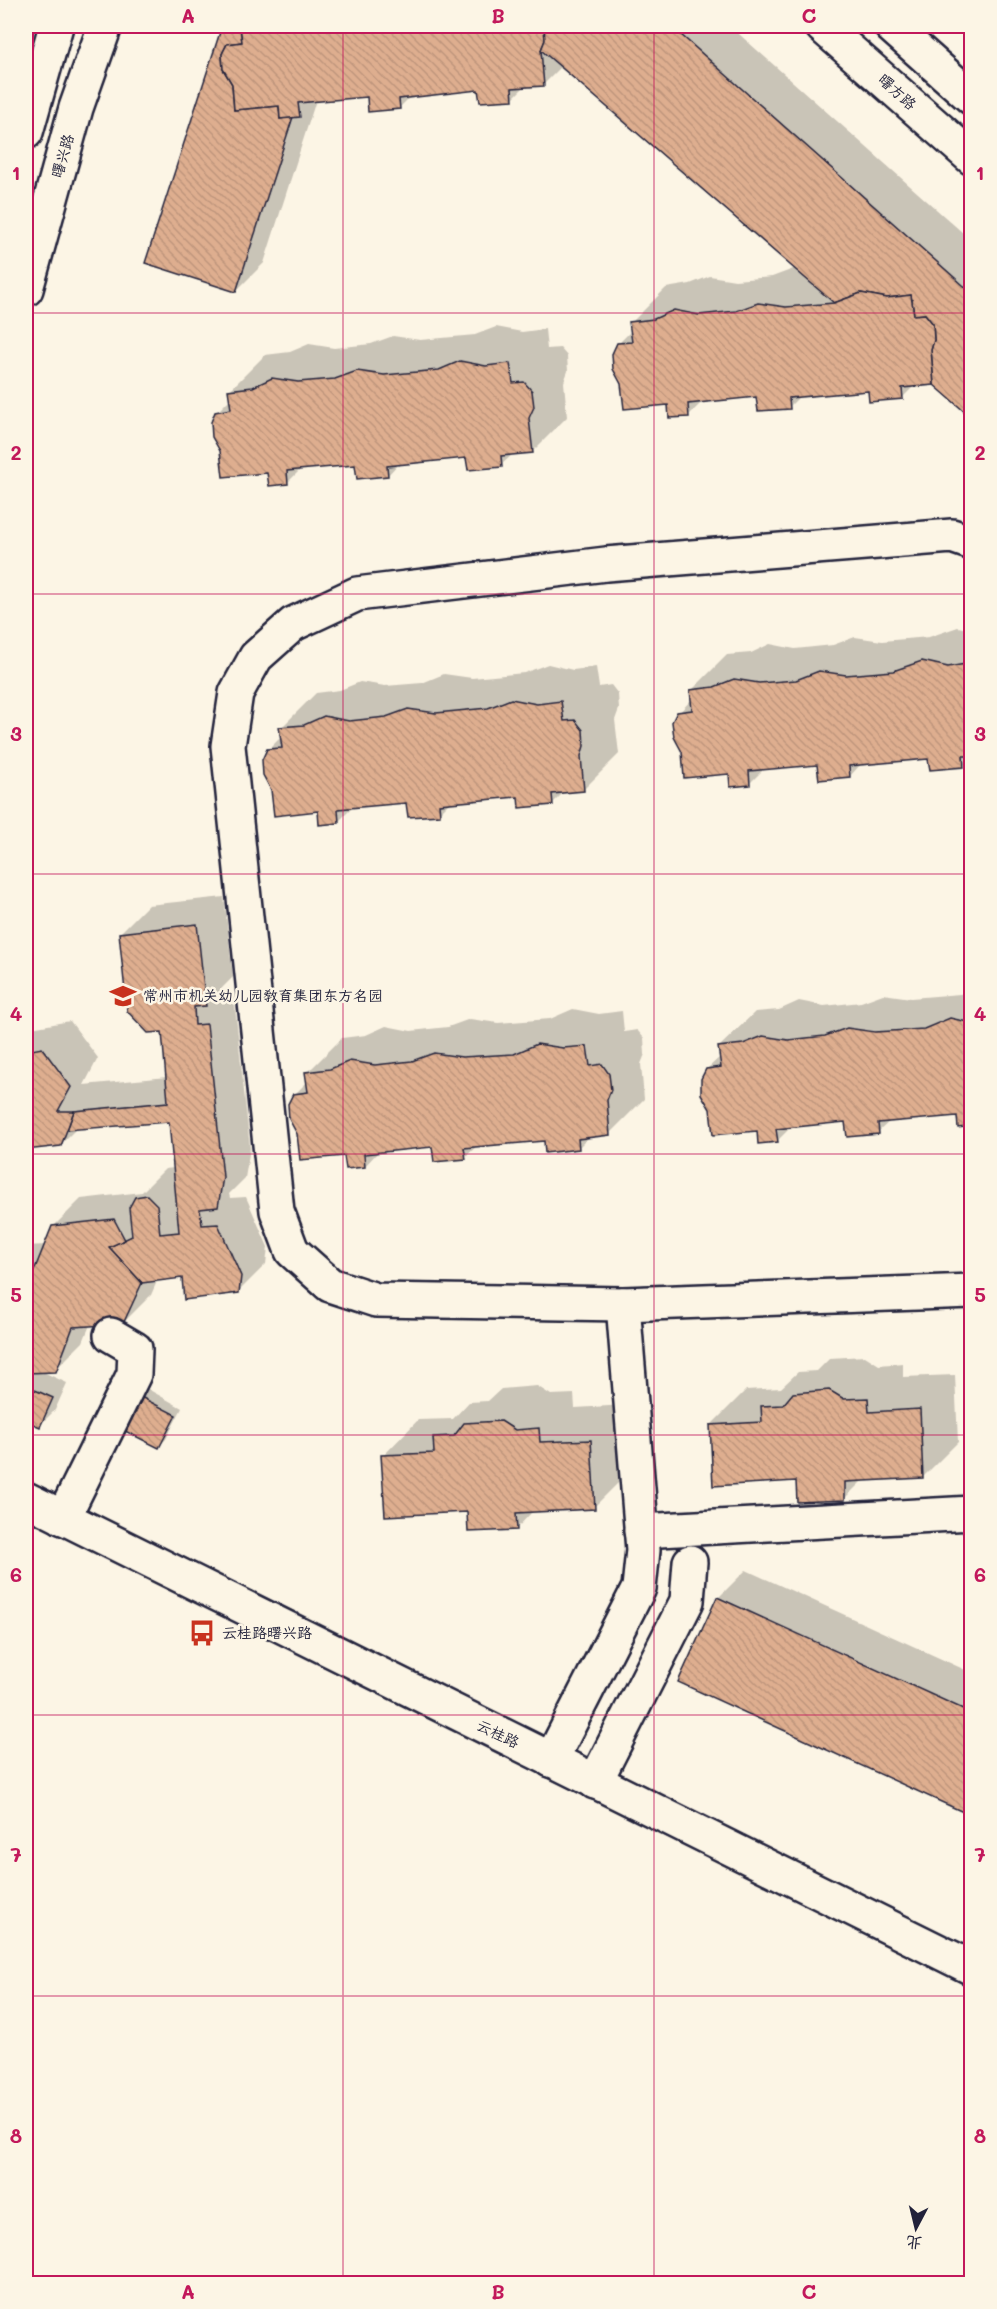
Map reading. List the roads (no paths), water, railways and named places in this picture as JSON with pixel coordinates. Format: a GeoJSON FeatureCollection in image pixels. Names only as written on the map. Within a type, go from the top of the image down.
{"type":"FeatureCollection","features":[{"type":"Feature","properties":{"kind":"street"},"geometry":{"type":"LineString","coordinates":[[26,132],[56,26]]}},
{"type":"Feature","properties":{"kind":"street","name":"曙兴路"},"geometry":{"type":"LineString","coordinates":[[26,289],[76,108],[105,26]]}},
{"type":"Feature","properties":{"kind":"street","name":"曙方路"},"geometry":{"type":"LineString","coordinates":[[822,26],[972,158]]}},
{"type":"Feature","properties":{"kind":"street"},"geometry":{"type":"LineString","coordinates":[[891,26],[972,98]]}},
{"type":"Feature","properties":{"kind":"street"},"geometry":{"type":"LineString","coordinates":[[968,536],[606,564],[357,594],[293,624],[256,657],[236,693],[228,746],[277,1211],[292,1251],[330,1285],[376,1300],[623,1304],[972,1290]]}},
{"type":"Feature","properties":{"kind":"street"},"geometry":{"type":"LineString","coordinates":[[551,1760],[639,1588],[643,1551],[623,1304]]}},
{"type":"Feature","properties":{"kind":"street"},"geometry":{"type":"LineString","coordinates":[[63,1518],[134,1374],[135,1349],[111,1335]]}},
{"type":"Feature","properties":{"kind":"street","name":"云桂路"},"geometry":{"type":"LineString","coordinates":[[26,1499],[972,1968]]}},
{"type":"Feature","properties":{"kind":"street"},"geometry":{"type":"LineString","coordinates":[[641,1531],[972,1513]]}},
{"type":"Feature","properties":{"kind":"street"},"geometry":{"type":"LineString","coordinates":[[595,1782],[687,1601],[690,1562]]}},
{"type":"Feature","properties":{"kind":"place","name":"常州市机关幼儿园教育集团东方名园"},"geometry":{"type":"Point","coordinates":[123,996]}},
{"type":"Feature","properties":{"kind":"place","name":"云桂路曙兴路"},"geometry":{"type":"Point","coordinates":[202,1633]}}]}
